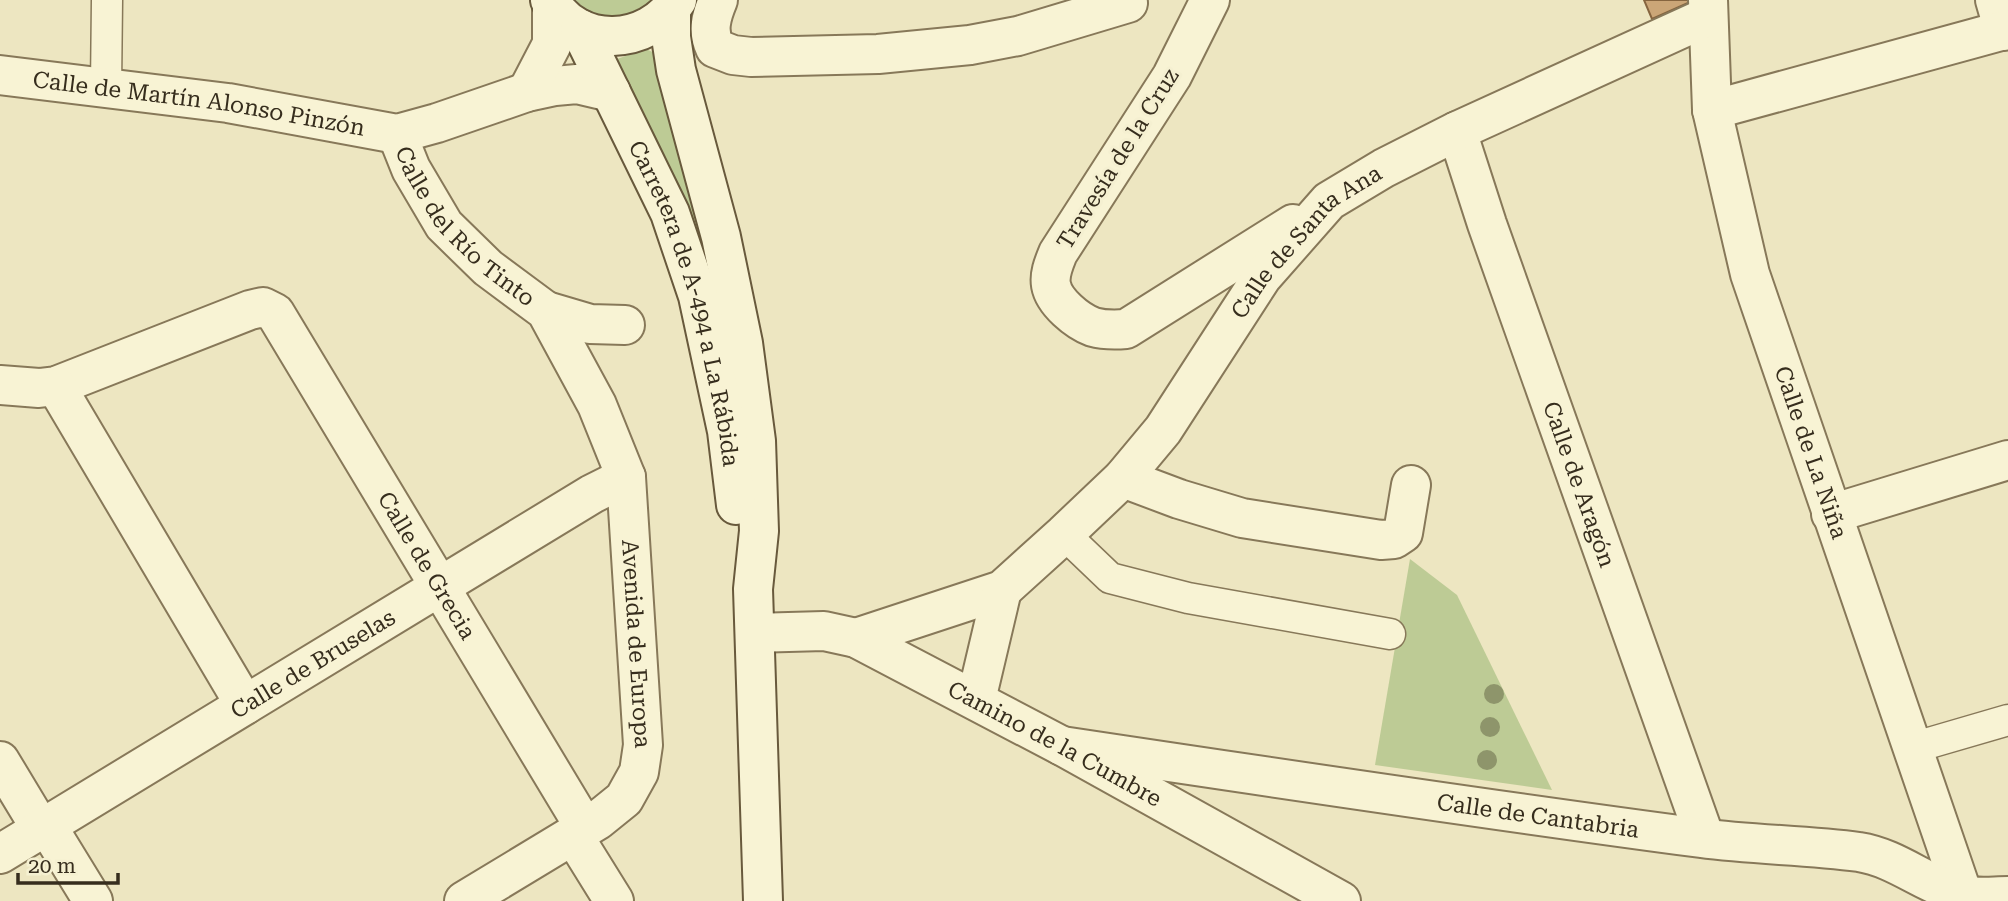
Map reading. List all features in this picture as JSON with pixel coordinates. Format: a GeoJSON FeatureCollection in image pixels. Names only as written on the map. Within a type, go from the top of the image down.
{"type":"FeatureCollection","features":[{"type":"Feature","properties":{"kind":"street"},"geometry":{"type":"LineString","coordinates":[[106,87],[107,0]]}},
{"type":"Feature","properties":{"kind":"street"},"geometry":{"type":"LineString","coordinates":[[718,0],[711,16],[710,36],[715,48],[733,55],[771,57],[878,54],[970,45],[1018,36],[1128,3]]}},
{"type":"Feature","properties":{"kind":"street","name":"Travesía de la Cruz"},"geometry":{"type":"LineString","coordinates":[[1210,0],[1172,76],[1058,253],[1051,271],[1051,286],[1059,301],[1077,318],[1091,326],[1107,330],[1126,329],[1329,201]]}},
{"type":"Feature","properties":{"kind":"street"},"geometry":{"type":"LineString","coordinates":[[551,2],[564,18],[597,41]]}},
{"type":"Feature","properties":{"kind":"street"},"geometry":{"type":"LineString","coordinates":[[541,89],[552,44],[551,2]]}},
{"type":"Feature","properties":{"kind":"street"},"geometry":{"type":"LineString","coordinates":[[541,89],[597,41],[639,33],[656,23],[674,5]]}},
{"type":"Feature","properties":{"kind":"street","name":"Carretera de A-494 a La Rábida"},"geometry":{"type":"LineString","coordinates":[[674,5],[671,37],[676,70],[721,237],[743,343],[756,441],[759,531],[753,589],[763,901]]}},
{"type":"Feature","properties":{"kind":"street","name":"Calle de Santa Ana"},"geometry":{"type":"LineString","coordinates":[[856,638],[1002,590],[1064,534],[1123,478],[1163,430],[1262,277],[1329,201],[1384,168],[1708,8]]}},
{"type":"Feature","properties":{"kind":"street","name":"Calle de La Niña"},"geometry":{"type":"LineString","coordinates":[[1708,8],[1712,110],[1750,274],[1963,895]]}},
{"type":"Feature","properties":{"kind":"street"},"geometry":{"type":"LineString","coordinates":[[1712,110],[2002,20]]}},
{"type":"Feature","properties":{"kind":"street","name":"Carretera de A-494 a La Rábida"},"geometry":{"type":"LineString","coordinates":[[597,41],[611,92],[670,213],[698,296],[727,431],[740,532],[753,589]]}},
{"type":"Feature","properties":{"kind":"street","name":"Calle de Martín Alonso Pinzón"},"geometry":{"type":"LineString","coordinates":[[0,75],[228,103],[397,134]]}},
{"type":"Feature","properties":{"kind":"street"},"geometry":{"type":"LineString","coordinates":[[397,134],[541,89],[577,84],[611,92]]}},
{"type":"Feature","properties":{"kind":"street","name":"Calle de Aragón"},"geometry":{"type":"LineString","coordinates":[[1457,131],[1487,224],[1705,838]]}},
{"type":"Feature","properties":{"kind":"street","name":"Calle del Río Tinto"},"geometry":{"type":"LineString","coordinates":[[397,134],[411,169],[444,225],[488,268],[546,311],[590,324],[625,326]]}},
{"type":"Feature","properties":{"kind":"street","name":"Calle de Grecia"},"geometry":{"type":"LineString","coordinates":[[56,386],[250,310],[263,307],[275,313],[441,586],[579,831],[614,901]]}},
{"type":"Feature","properties":{"kind":"street","name":"Avenida de Europa"},"geometry":{"type":"LineString","coordinates":[[464,901],[579,831],[624,799],[639,772],[643,745],[626,477],[597,405],[546,311]]}},
{"type":"Feature","properties":{"kind":"street"},"geometry":{"type":"LineString","coordinates":[[0,386],[56,386],[245,705]]}},
{"type":"Feature","properties":{"kind":"street"},"geometry":{"type":"LineString","coordinates":[[1831,514],[2008,460]]}},
{"type":"Feature","properties":{"kind":"street","name":"Calle de Bruselas"},"geometry":{"type":"LineString","coordinates":[[0,854],[592,494],[626,477]]}},
{"type":"Feature","properties":{"kind":"street"},"geometry":{"type":"LineString","coordinates":[[1123,478],[1242,518],[1381,540],[1394,539],[1403,533],[1411,485]]}},
{"type":"Feature","properties":{"kind":"street"},"geometry":{"type":"LineString","coordinates":[[1064,534],[1110,578],[1188,598],[1390,634]]}},
{"type":"Feature","properties":{"kind":"street"},"geometry":{"type":"LineString","coordinates":[[976,700],[1002,590]]}},
{"type":"Feature","properties":{"kind":"street","name":"Camino de la Cumbre"},"geometry":{"type":"LineString","coordinates":[[755,633],[824,631],[856,638],[1062,746],[1341,901]]}},
{"type":"Feature","properties":{"kind":"street"},"geometry":{"type":"LineString","coordinates":[[1912,748],[2008,720]]}},
{"type":"Feature","properties":{"kind":"street","name":"Calle de Cantabria"},"geometry":{"type":"LineString","coordinates":[[1062,746],[1438,802],[1705,838],[1876,855],[1898,863],[1941,888],[1963,895],[2008,896]]}},
{"type":"Feature","properties":{"kind":"street"},"geometry":{"type":"LineString","coordinates":[[0,761],[93,901]]}},
{"type":"Feature","properties":{"kind":"green space"},"geometry":{"type":"Polygon","coordinates":[[[572,0],[655,0],[633,14],[613,19],[593,14],[572,0]]]}},
{"type":"Feature","properties":{"kind":"green space"},"geometry":{"type":"Polygon","coordinates":[[[646,49],[659,55],[707,233],[708,296],[614,60],[646,49]]]}},
{"type":"Feature","properties":{"kind":"green space"},"geometry":{"type":"Polygon","coordinates":[[[1410,559],[1457,595],[1552,790],[1375,765],[1410,559]]]}},
{"type":"Feature","properties":{"kind":"building"},"geometry":{"type":"Polygon","coordinates":[[[1644,0],[1689,0],[1688,3],[1652,19],[1644,0]]]}}]}
